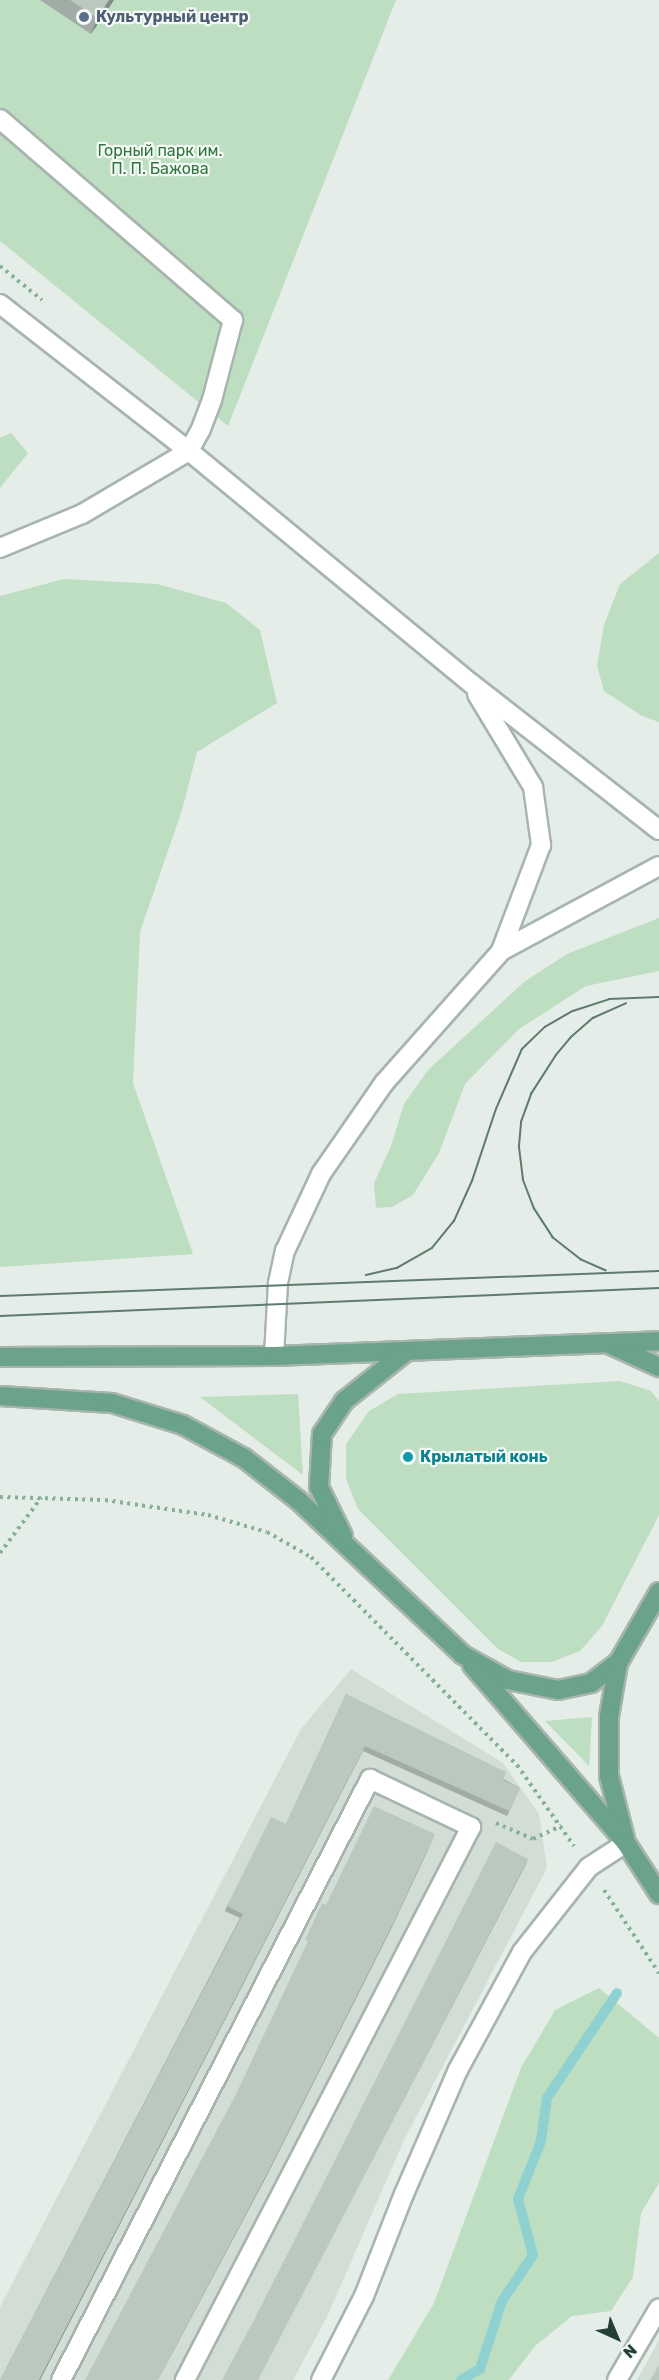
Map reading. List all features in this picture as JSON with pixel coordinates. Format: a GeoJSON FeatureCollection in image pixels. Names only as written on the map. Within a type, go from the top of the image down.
{"type":"FeatureCollection","features":[{"type":"Feature","properties":{"kind":"main road"},"geometry":{"type":"LineString","coordinates":[[0,1357],[274,1356],[659,1341]]}},
{"type":"Feature","properties":{"kind":"main road"},"geometry":{"type":"LineString","coordinates":[[607,1343],[659,1367]]}},
{"type":"Feature","properties":{"kind":"main road"},"geometry":{"type":"LineString","coordinates":[[347,1545],[319,1487],[322,1434],[344,1401],[407,1350]]}},
{"type":"Feature","properties":{"kind":"main road"},"geometry":{"type":"LineString","coordinates":[[0,1396],[112,1403],[183,1425],[244,1458],[298,1500],[463,1655],[626,1843],[659,1894]]}},
{"type":"Feature","properties":{"kind":"main road"},"geometry":{"type":"LineString","coordinates":[[626,1843],[609,1776],[609,1717],[618,1663],[659,1592]]}},
{"type":"Feature","properties":{"kind":"main road"},"geometry":{"type":"LineString","coordinates":[[463,1655],[508,1680],[558,1690],[591,1683],[618,1663]]}},
{"type":"Feature","properties":{"kind":"street"},"geometry":{"type":"LineString","coordinates":[[0,119],[233,320],[212,400],[201,429],[189,451],[82,514],[0,548]]}},
{"type":"Feature","properties":{"kind":"street"},"geometry":{"type":"LineString","coordinates":[[0,304],[189,451],[472,684],[659,830]]}},
{"type":"Feature","properties":{"kind":"street"},"geometry":{"type":"LineString","coordinates":[[472,684],[533,787],[541,844],[501,951]]}},
{"type":"Feature","properties":{"kind":"street"},"geometry":{"type":"LineString","coordinates":[[274,1356],[278,1283],[285,1251],[321,1174],[384,1083],[501,951],[659,866]]}},
{"type":"Feature","properties":{"kind":"street"},"geometry":{"type":"LineString","coordinates":[[61,2380],[370,1779],[471,1827],[185,2380]]}},
{"type":"Feature","properties":{"kind":"street"},"geometry":{"type":"LineString","coordinates":[[321,2380],[364,2296],[404,2194],[458,2070],[522,1952],[589,1867],[626,1843]]}},
{"type":"Feature","properties":{"kind":"street"},"geometry":{"type":"LineString","coordinates":[[617,2380],[659,2308]]}},
{"type":"Feature","properties":{"kind":"path"},"geometry":{"type":"LineString","coordinates":[[0,1497],[105,1500],[208,1515],[267,1532],[311,1557],[517,1765],[589,1867],[659,1973]]}},
{"type":"Feature","properties":{"kind":"path"},"geometry":{"type":"LineString","coordinates":[[0,1553],[41,1498]]}},
{"type":"Feature","properties":{"kind":"path"},"geometry":{"type":"LineString","coordinates":[[471,1827],[494,1822],[533,1839],[561,1826]]}},
{"type":"Feature","properties":{"kind":"shaded area"},"geometry":{"type":"Polygon","coordinates":[[[351,1669],[503,1763],[539,1814],[547,1868],[404,2140],[327,2317],[293,2380],[0,2380],[0,2307],[301,1729],[351,1669]]]}},
{"type":"Feature","properties":{"kind":"shaded area"},"geometry":{"type":"Polygon","coordinates":[[[659,2340],[659,2380],[637,2380],[659,2340]]]}},
{"type":"Feature","properties":{"kind":"green space","name":"Горный парк им. П. П. Бажова"},"geometry":{"type":"Polygon","coordinates":[[[0,0],[396,0],[228,426],[0,241],[0,0]]]}},
{"type":"Feature","properties":{"kind":"green space"},"geometry":{"type":"Polygon","coordinates":[[[11,433],[28,453],[0,488],[0,438],[11,433]]]}},
{"type":"Feature","properties":{"kind":"green space"},"geometry":{"type":"Polygon","coordinates":[[[659,553],[659,722],[642,716],[604,691],[597,666],[604,625],[620,584],[659,553]]]}},
{"type":"Feature","properties":{"kind":"green space"},"geometry":{"type":"Polygon","coordinates":[[[64,579],[157,584],[226,603],[260,630],[277,703],[197,752],[182,810],[140,932],[133,1083],[193,1254],[0,1267],[0,596],[64,579]]]}},
{"type":"Feature","properties":{"kind":"green space"},"geometry":{"type":"Polygon","coordinates":[[[659,918],[659,971],[586,986],[519,1029],[465,1084],[439,1153],[413,1195],[392,1207],[376,1208],[374,1183],[391,1146],[404,1104],[428,1070],[524,982],[567,954],[659,918]]]}},
{"type":"Feature","properties":{"kind":"green space"},"geometry":{"type":"Polygon","coordinates":[[[620,1381],[651,1391],[659,1401],[659,1515],[602,1626],[580,1651],[552,1662],[521,1662],[498,1649],[358,1509],[346,1479],[346,1444],[369,1411],[398,1394],[620,1381]]]}},
{"type":"Feature","properties":{"kind":"green space"},"geometry":{"type":"Polygon","coordinates":[[[298,1394],[303,1475],[200,1397],[298,1394]]]}},
{"type":"Feature","properties":{"kind":"green space"},"geometry":{"type":"Polygon","coordinates":[[[592,1717],[589,1766],[545,1721],[592,1717]]]}},
{"type":"Feature","properties":{"kind":"green space"},"geometry":{"type":"Polygon","coordinates":[[[599,1988],[659,2038],[659,2183],[641,2213],[633,2277],[611,2311],[572,2316],[535,2346],[509,2380],[388,2380],[434,2303],[521,2068],[555,2010],[599,1988]]]}},
{"type":"Feature","properties":{"kind":"building"},"geometry":{"type":"Polygon","coordinates":[[[70,0],[109,0],[97,18],[70,0]]]}},
{"type":"Feature","properties":{"kind":"building"},"geometry":{"type":"Polygon","coordinates":[[[346,1694],[506,1772],[503,1780],[520,1788],[509,1811],[365,1746],[39,2380],[0,2380],[243,1914],[227,1906],[271,1817],[286,1824],[346,1694]]]}},
{"type":"Feature","properties":{"kind":"building"},"geometry":{"type":"Polygon","coordinates":[[[374,1806],[435,1834],[393,1924],[268,2172],[158,2380],[85,2380],[236,2094],[308,1941],[305,1940],[322,1903],[326,1905],[374,1806]]]}},
{"type":"Feature","properties":{"kind":"building"},"geometry":{"type":"Polygon","coordinates":[[[496,1842],[528,1859],[258,2380],[222,2380],[255,2318],[496,1842]]]}},
{"type":"Feature","properties":{"kind":"building"},"geometry":{"type":"Polygon","coordinates":[[[659,2365],[659,2380],[650,2380],[659,2365]]]}},
{"type":"Feature","properties":{"kind":"waterway"},"geometry":{"type":"LineString","coordinates":[[461,2380],[480,2369],[502,2301],[533,2255],[518,2199],[541,2141],[547,2098],[617,1993]]}},
{"type":"Feature","properties":{"kind":"tram line"},"geometry":{"type":"LineString","coordinates":[[366,1275],[397,1268],[432,1248],[454,1221],[472,1181],[496,1109],[522,1049],[545,1027],[573,1011],[609,999],[659,997]]}},
{"type":"Feature","properties":{"kind":"tram line"},"geometry":{"type":"LineString","coordinates":[[606,1271],[581,1260],[553,1238],[534,1209],[523,1180],[519,1146],[521,1122],[531,1094],[556,1055],[571,1037],[593,1018],[626,1003]]}},
{"type":"Feature","properties":{"kind":"tram line"},"geometry":{"type":"LineString","coordinates":[[0,1296],[659,1271]]}},
{"type":"Feature","properties":{"kind":"tram line"},"geometry":{"type":"LineString","coordinates":[[0,1316],[659,1288]]}},
{"type":"Feature","properties":{"kind":"place","name":"Культурный центр"},"geometry":{"type":"Point","coordinates":[84,17]}},
{"type":"Feature","properties":{"kind":"place","name":"Крылатый конь"},"geometry":{"type":"Point","coordinates":[408,1457]}}]}
